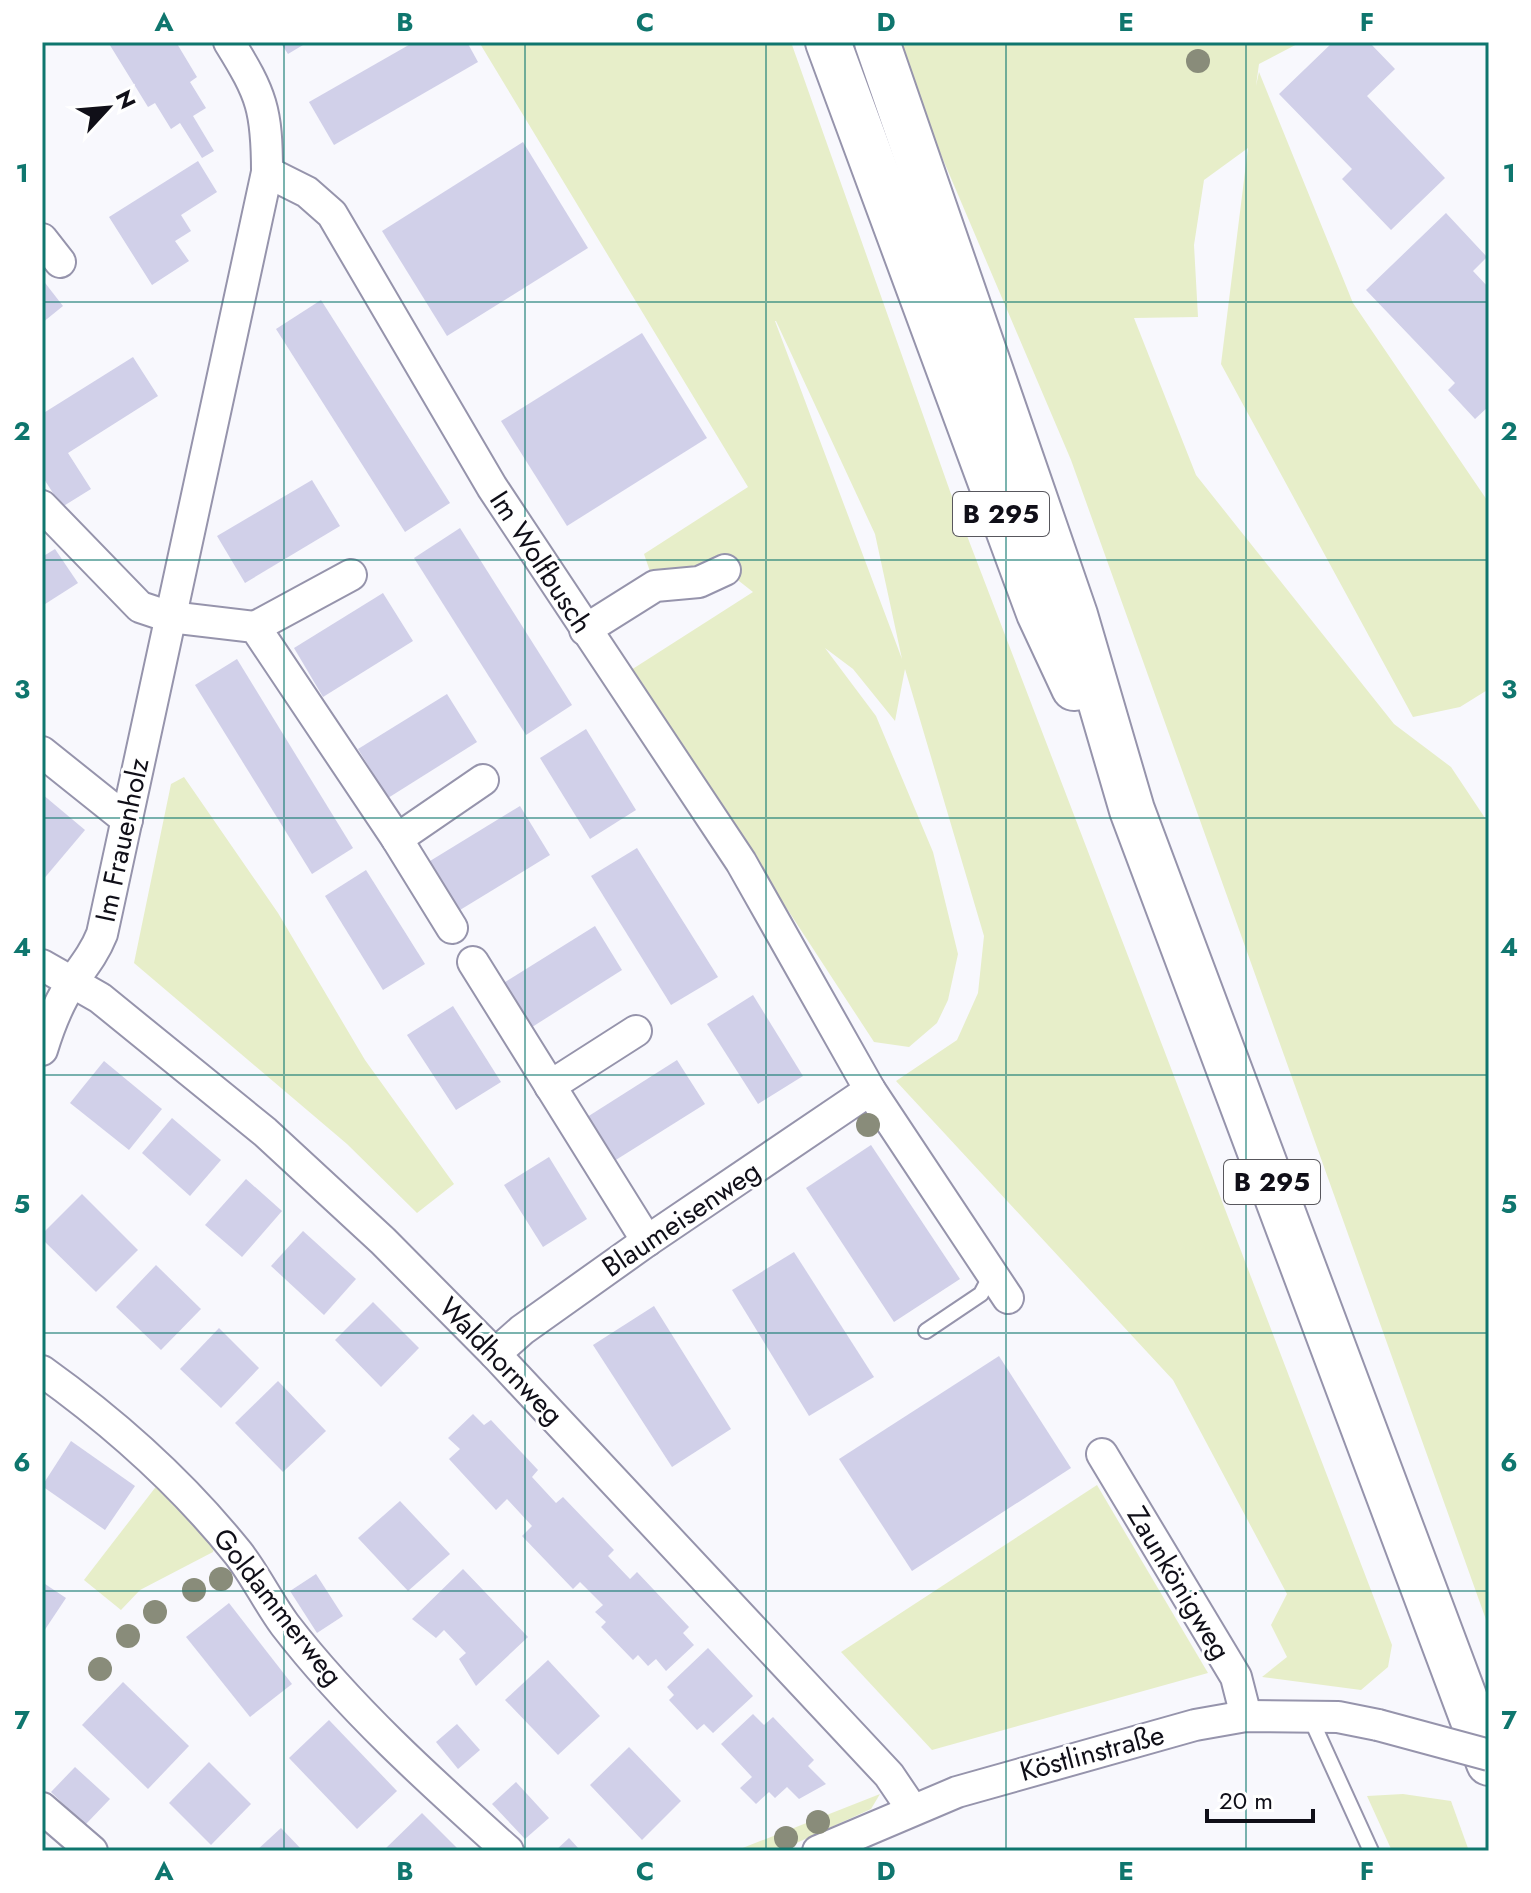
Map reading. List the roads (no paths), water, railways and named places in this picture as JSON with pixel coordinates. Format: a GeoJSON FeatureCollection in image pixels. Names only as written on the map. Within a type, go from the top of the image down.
{"type":"FeatureCollection","features":[{"type":"Feature","properties":{"kind":"main road","name":"B 295"},"geometry":{"type":"LineString","coordinates":[[828,42],[1039,613],[1132,810]]}},
{"type":"Feature","properties":{"kind":"main road","name":"B 295"},"geometry":{"type":"LineString","coordinates":[[877,42],[1075,615],[1132,810],[1489,1763]]}},
{"type":"Feature","properties":{"kind":"street"},"geometry":{"type":"LineString","coordinates":[[229,42],[256,85],[267,118],[267,172]]}},
{"type":"Feature","properties":{"kind":"street","name":"Im Frauenholz"},"geometry":{"type":"LineString","coordinates":[[42,1050],[51,1021],[72,983],[92,959],[102,934],[267,172]]}},
{"type":"Feature","properties":{"kind":"street","name":"Im Wolfbusch"},"geometry":{"type":"LineString","coordinates":[[267,172],[307,192],[332,214],[492,487],[741,862],[870,1090]]}},
{"type":"Feature","properties":{"kind":"street"},"geometry":{"type":"LineString","coordinates":[[42,506],[140,607],[170,617],[255,627],[351,575]]}},
{"type":"Feature","properties":{"kind":"street"},"geometry":{"type":"LineString","coordinates":[[585,630],[655,586],[699,582],[725,570]]}},
{"type":"Feature","properties":{"kind":"street"},"geometry":{"type":"LineString","coordinates":[[255,627],[397,839],[452,928]]}},
{"type":"Feature","properties":{"kind":"street"},"geometry":{"type":"LineString","coordinates":[[42,752],[127,820]]}},
{"type":"Feature","properties":{"kind":"street"},"geometry":{"type":"LineString","coordinates":[[397,839],[483,780]]}},
{"type":"Feature","properties":{"kind":"street"},"geometry":{"type":"LineString","coordinates":[[473,962],[647,1241]]}},
{"type":"Feature","properties":{"kind":"street","name":"Waldhornweg"},"geometry":{"type":"LineString","coordinates":[[42,965],[100,998],[265,1132],[383,1241],[495,1354],[889,1775],[912,1809]]}},
{"type":"Feature","properties":{"kind":"street"},"geometry":{"type":"LineString","coordinates":[[550,1086],[636,1031]]}},
{"type":"Feature","properties":{"kind":"street"},"geometry":{"type":"LineString","coordinates":[[870,1090],[1000,1286]]}},
{"type":"Feature","properties":{"kind":"street","name":"Blaumeisenweg"},"geometry":{"type":"LineString","coordinates":[[495,1354],[522,1330],[647,1241],[870,1090]]}},
{"type":"Feature","properties":{"kind":"street","name":"Goldammerweg"},"geometry":{"type":"LineString","coordinates":[[42,1371],[98,1411],[174,1479],[240,1556],[295,1636],[387,1738],[508,1851]]}},
{"type":"Feature","properties":{"kind":"street","name":"Zaunkönigweg"},"geometry":{"type":"LineString","coordinates":[[1102,1454],[1236,1677],[1246,1716]]}},
{"type":"Feature","properties":{"kind":"street","name":"Köstlinstraße"},"geometry":{"type":"LineString","coordinates":[[818,1851],[912,1809],[1057,1762],[1195,1725],[1246,1716],[1310,1716],[1378,1725],[1489,1755]]}},
{"type":"Feature","properties":{"kind":"street"},"geometry":{"type":"LineString","coordinates":[[42,1808],[92,1851]]}},
{"type":"Feature","properties":{"kind":"lane"},"geometry":{"type":"LineString","coordinates":[[926,1331],[981,1294],[1000,1286]]}},
{"type":"Feature","properties":{"kind":"lane"},"geometry":{"type":"LineString","coordinates":[[1310,1716],[1371,1851]]}}]}
